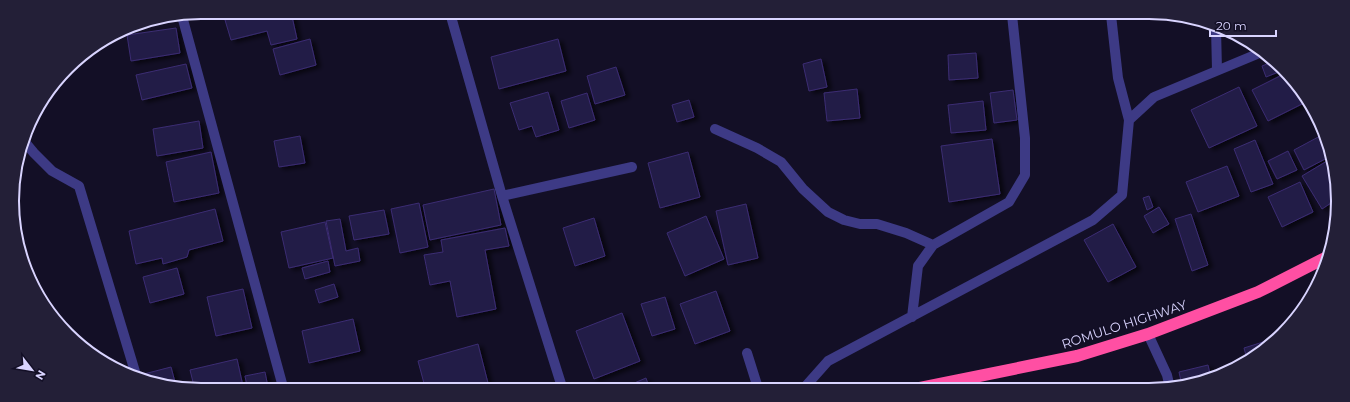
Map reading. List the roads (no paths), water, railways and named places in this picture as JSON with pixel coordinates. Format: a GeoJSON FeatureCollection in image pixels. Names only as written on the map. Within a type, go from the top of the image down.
{"type":"FeatureCollection","features":[{"type":"Feature","properties":{"kind":"highway","name":"ROMULO HIGHWAY"},"geometry":{"type":"LineString","coordinates":[[945,383],[1077,356],[1148,334],[1258,292],[1321,260]]}},
{"type":"Feature","properties":{"kind":"street"},"geometry":{"type":"LineString","coordinates":[[452,19],[502,196],[561,383]]}},
{"type":"Feature","properties":{"kind":"street"},"geometry":{"type":"LineString","coordinates":[[912,317],[918,266],[933,245],[1009,202],[1025,175],[1025,138],[1012,19]]}},
{"type":"Feature","properties":{"kind":"street"},"geometry":{"type":"LineString","coordinates":[[808,383],[828,361],[1093,220],[1122,195],[1130,120],[1118,78],[1111,19]]}},
{"type":"Feature","properties":{"kind":"street"},"geometry":{"type":"LineString","coordinates":[[183,20],[282,383]]}},
{"type":"Feature","properties":{"kind":"street"},"geometry":{"type":"LineString","coordinates":[[1216,32],[1217,70]]}},
{"type":"Feature","properties":{"kind":"street"},"geometry":{"type":"LineString","coordinates":[[1130,120],[1154,97],[1256,54]]}},
{"type":"Feature","properties":{"kind":"street"},"geometry":{"type":"LineString","coordinates":[[714,130],[757,148],[781,162],[803,189],[828,212],[844,220],[860,224],[877,224],[884,226],[906,233],[933,245]]}},
{"type":"Feature","properties":{"kind":"street"},"geometry":{"type":"LineString","coordinates":[[28,146],[52,171],[78,186],[135,370]]}},
{"type":"Feature","properties":{"kind":"street"},"geometry":{"type":"LineString","coordinates":[[502,196],[632,167]]}},
{"type":"Feature","properties":{"kind":"street"},"geometry":{"type":"LineString","coordinates":[[1148,334],[1167,375],[1169,382]]}},
{"type":"Feature","properties":{"kind":"street"},"geometry":{"type":"LineString","coordinates":[[747,353],[756,383]]}}]}
